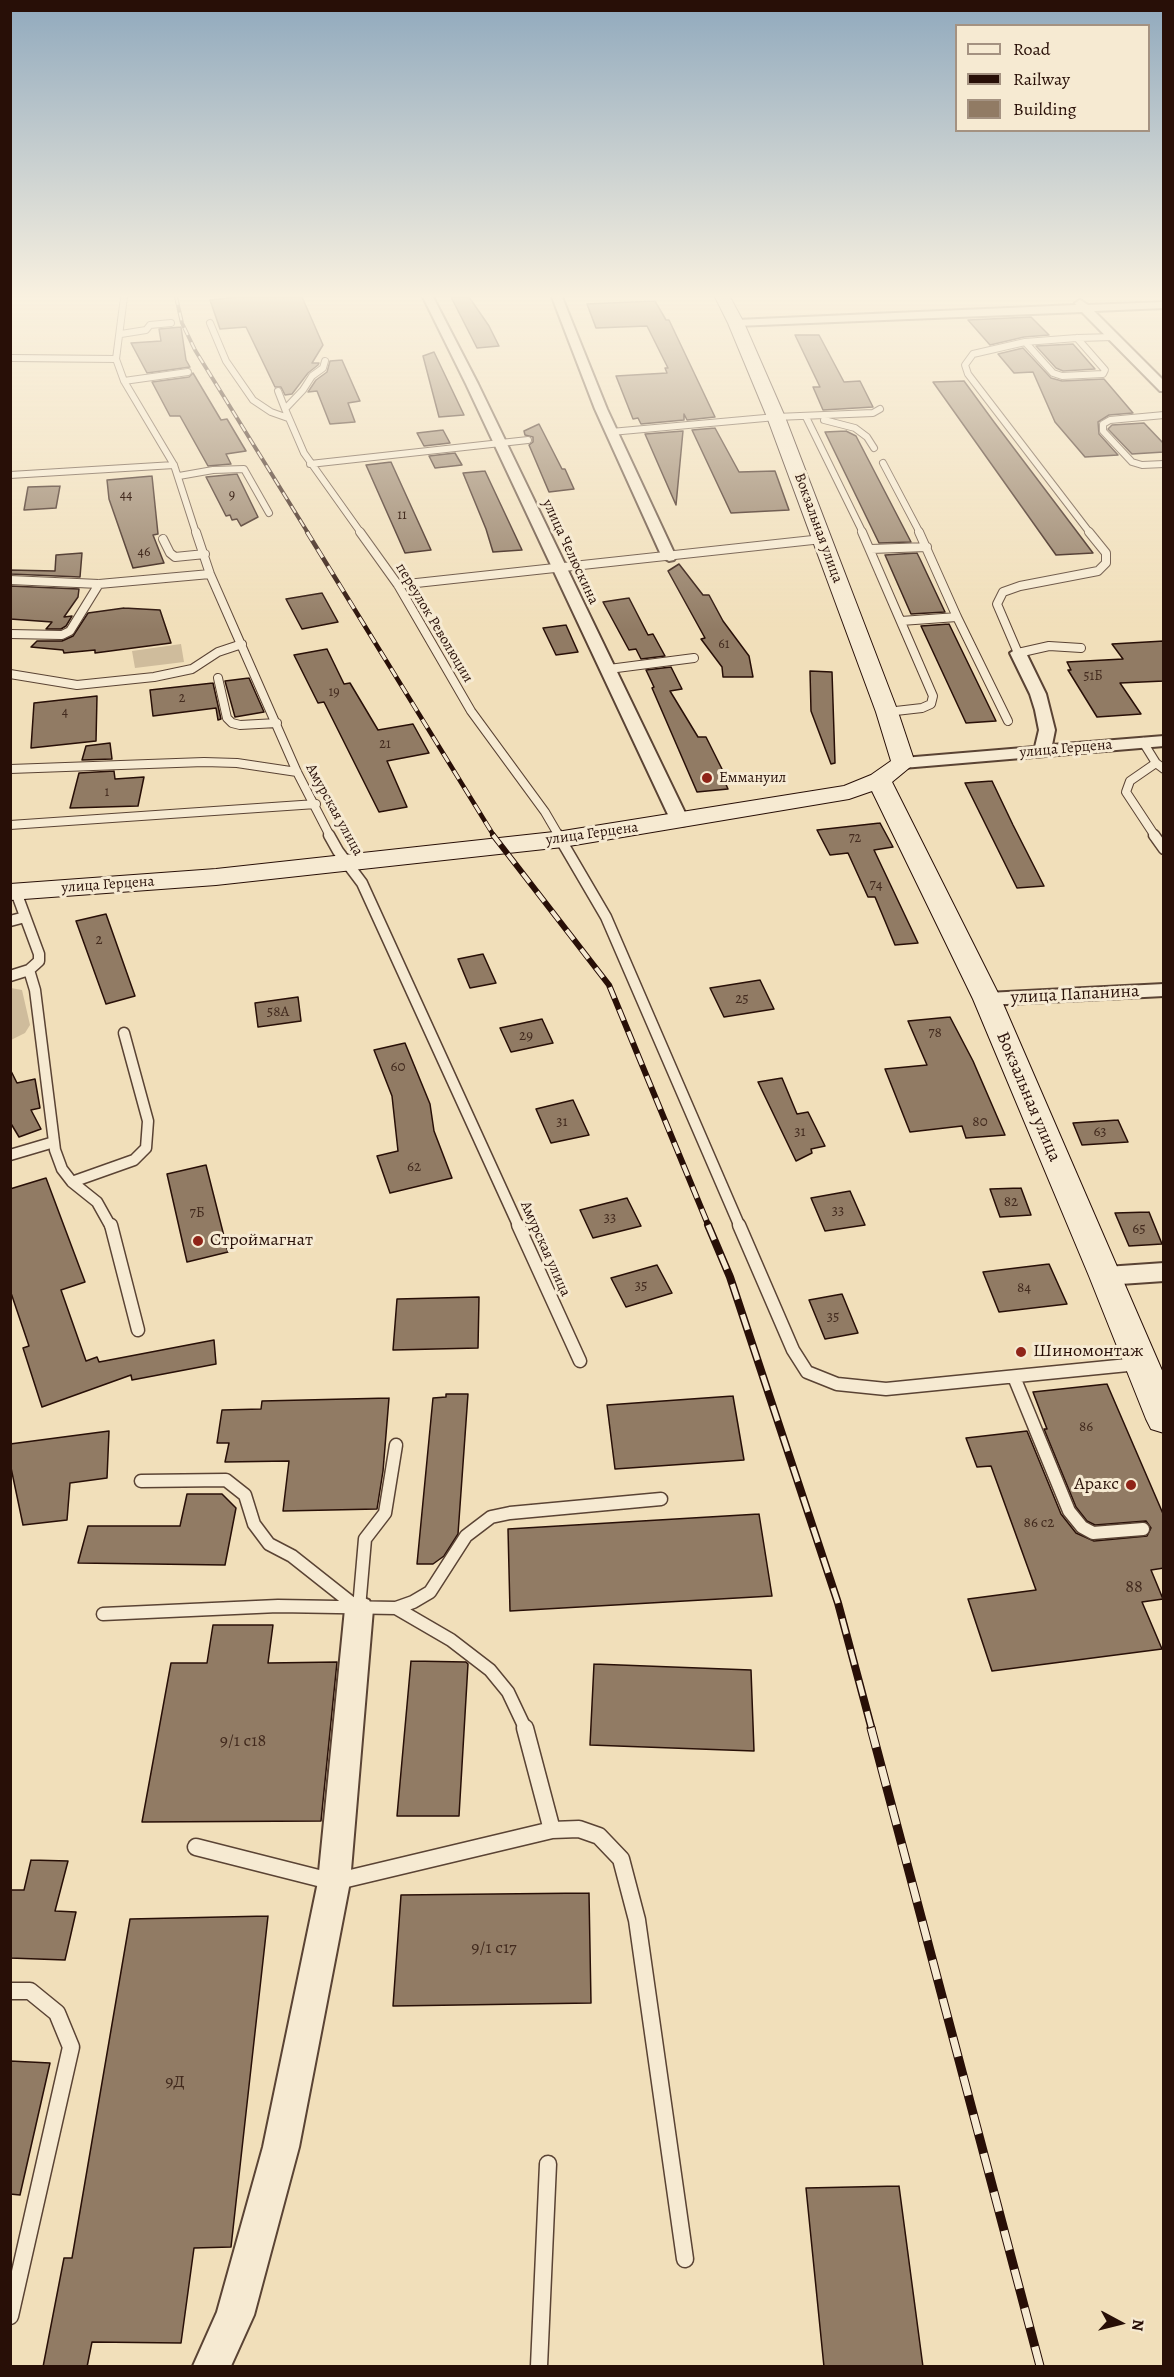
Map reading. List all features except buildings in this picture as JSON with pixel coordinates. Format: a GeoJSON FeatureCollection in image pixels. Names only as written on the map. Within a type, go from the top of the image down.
{"type":"FeatureCollection","features":[{"type":"Feature","properties":{"kind":"main road","name":"Вокзальная улица"},"geometry":{"type":"LineString","coordinates":[[772,408],[887,712],[891,772],[1162,1412]]}},
{"type":"Feature","properties":{"kind":"main road","name":"улица Герцена"},"geometry":{"type":"LineString","coordinates":[[13,892],[216,877],[563,839],[849,792],[891,772]]}},
{"type":"Feature","properties":{"kind":"street","name":"улица Челюскина"},"geometry":{"type":"LineString","coordinates":[[483,408],[680,821]]}},
{"type":"Feature","properties":{"kind":"street"},"geometry":{"type":"LineString","coordinates":[[601,408],[669,557]]}},
{"type":"Feature","properties":{"kind":"street"},"geometry":{"type":"LineString","coordinates":[[1018,653],[1038,694],[1043,710],[1047,730],[1043,751]]}},
{"type":"Feature","properties":{"kind":"street","name":"улица Герцена"},"geometry":{"type":"LineString","coordinates":[[891,772],[1043,751],[1164,741]]}},
{"type":"Feature","properties":{"kind":"street","name":"улица Папанина"},"geometry":{"type":"LineString","coordinates":[[987,999],[1164,990]]}},
{"type":"Feature","properties":{"kind":"street"},"geometry":{"type":"LineString","coordinates":[[1106,1276],[1164,1272]]}},
{"type":"Feature","properties":{"kind":"street"},"geometry":{"type":"LineString","coordinates":[[212,2367],[235,2315],[281,2147],[334,1882],[359,1609]]}},
{"type":"Feature","properties":{"kind":"lane","name":"Амурская улица"},"geometry":{"type":"LineString","coordinates":[[140,408],[179,476],[210,573],[297,772],[347,863],[362,883],[580,1361]]}},
{"type":"Feature","properties":{"kind":"lane"},"geometry":{"type":"LineString","coordinates":[[265,408],[288,418]]}},
{"type":"Feature","properties":{"kind":"lane"},"geometry":{"type":"LineString","coordinates":[[993,408],[1106,553],[1106,563],[1098,571],[1020,586],[1003,592],[997,604],[1018,653],[1049,646],[1081,648]]}},
{"type":"Feature","properties":{"kind":"lane","name":"переулок Революции"},"geometry":{"type":"LineString","coordinates":[[285,409],[310,464],[398,585],[471,711],[563,839],[606,917],[793,1350],[807,1372],[837,1384],[886,1389],[1141,1363]]}},
{"type":"Feature","properties":{"kind":"lane"},"geometry":{"type":"LineString","coordinates":[[611,432],[776,417],[873,413],[880,409]]}},
{"type":"Feature","properties":{"kind":"lane"},"geometry":{"type":"LineString","coordinates":[[1164,415],[1110,420],[1103,424],[1103,431],[1131,462],[1142,465],[1164,464]]}},
{"type":"Feature","properties":{"kind":"lane"},"geometry":{"type":"LineString","coordinates":[[806,417],[855,428],[867,437],[874,448]]}},
{"type":"Feature","properties":{"kind":"lane"},"geometry":{"type":"LineString","coordinates":[[806,417],[871,549],[933,696],[931,704],[922,708],[887,712]]}},
{"type":"Feature","properties":{"kind":"lane"},"geometry":{"type":"LineString","coordinates":[[310,464],[528,440]]}},
{"type":"Feature","properties":{"kind":"lane"},"geometry":{"type":"LineString","coordinates":[[883,463],[927,547],[957,617],[1008,721]]}},
{"type":"Feature","properties":{"kind":"lane"},"geometry":{"type":"LineString","coordinates":[[10,475],[174,465]]}},
{"type":"Feature","properties":{"kind":"lane"},"geometry":{"type":"LineString","coordinates":[[179,476],[213,470],[244,469],[269,513]]}},
{"type":"Feature","properties":{"kind":"lane"},"geometry":{"type":"LineString","coordinates":[[163,539],[170,553],[175,557],[205,554]]}},
{"type":"Feature","properties":{"kind":"lane"},"geometry":{"type":"LineString","coordinates":[[398,585],[822,539]]}},
{"type":"Feature","properties":{"kind":"lane"},"geometry":{"type":"LineString","coordinates":[[871,549],[927,547]]}},
{"type":"Feature","properties":{"kind":"lane"},"geometry":{"type":"LineString","coordinates":[[10,580],[99,584],[210,573]]}},
{"type":"Feature","properties":{"kind":"lane"},"geometry":{"type":"LineString","coordinates":[[10,634],[62,635],[70,631],[99,584]]}},
{"type":"Feature","properties":{"kind":"lane"},"geometry":{"type":"LineString","coordinates":[[901,621],[957,617]]}},
{"type":"Feature","properties":{"kind":"lane"},"geometry":{"type":"LineString","coordinates":[[10,674],[77,685],[165,676],[192,669],[218,652],[242,644]]}},
{"type":"Feature","properties":{"kind":"lane"},"geometry":{"type":"LineString","coordinates":[[609,669],[694,658]]}},
{"type":"Feature","properties":{"kind":"lane"},"geometry":{"type":"LineString","coordinates":[[218,678],[227,718],[232,723],[240,725],[277,723]]}},
{"type":"Feature","properties":{"kind":"lane"},"geometry":{"type":"LineString","coordinates":[[1143,742],[1156,763],[1164,769]]}},
{"type":"Feature","properties":{"kind":"lane"},"geometry":{"type":"LineString","coordinates":[[10,769],[204,762],[237,763],[297,772]]}},
{"type":"Feature","properties":{"kind":"lane"},"geometry":{"type":"LineString","coordinates":[[1156,763],[1130,781],[1126,792],[1164,849]]}},
{"type":"Feature","properties":{"kind":"lane"},"geometry":{"type":"LineString","coordinates":[[10,825],[316,804]]}},
{"type":"Feature","properties":{"kind":"lane"},"geometry":{"type":"LineString","coordinates":[[10,976],[29,970],[39,961],[39,954],[26,917],[13,892]]}},
{"type":"Feature","properties":{"kind":"lane"},"geometry":{"type":"LineString","coordinates":[[10,921],[26,917]]}},
{"type":"Feature","properties":{"kind":"lane"},"geometry":{"type":"LineString","coordinates":[[29,970],[35,990],[54,1142],[62,1168],[72,1182],[97,1202],[110,1221],[138,1330]]}},
{"type":"Feature","properties":{"kind":"lane"},"geometry":{"type":"LineString","coordinates":[[72,1182],[134,1160],[146,1148],[148,1120],[124,1033]]}},
{"type":"Feature","properties":{"kind":"lane"},"geometry":{"type":"LineString","coordinates":[[10,1155],[54,1142]]}},
{"type":"Feature","properties":{"kind":"lane"},"geometry":{"type":"LineString","coordinates":[[1014,1377],[1069,1511],[1082,1527],[1093,1533],[1143,1528]]}},
{"type":"Feature","properties":{"kind":"lane"},"geometry":{"type":"LineString","coordinates":[[359,1609],[365,1539],[385,1513],[396,1445]]}},
{"type":"Feature","properties":{"kind":"lane"},"geometry":{"type":"LineString","coordinates":[[141,1481],[226,1480],[245,1495],[254,1524],[269,1544],[292,1556],[359,1609]]}},
{"type":"Feature","properties":{"kind":"lane"},"geometry":{"type":"LineString","coordinates":[[103,1614],[278,1606],[396,1608],[413,1602],[430,1592],[466,1536],[491,1517],[510,1513],[661,1499]]}},
{"type":"Feature","properties":{"kind":"lane"},"geometry":{"type":"LineString","coordinates":[[396,1608],[451,1640],[490,1670],[508,1692],[523,1720],[552,1830]]}},
{"type":"Feature","properties":{"kind":"lane"},"geometry":{"type":"LineString","coordinates":[[196,1847],[334,1882],[552,1830],[579,1829],[599,1836],[621,1859],[637,1920],[685,2259]]}},
{"type":"Feature","properties":{"kind":"lane"},"geometry":{"type":"LineString","coordinates":[[10,1991],[30,1991],[57,2013],[71,2047],[10,2316]]}},
{"type":"Feature","properties":{"kind":"lane"},"geometry":{"type":"LineString","coordinates":[[539,2367],[548,2163]]}},
{"type":"Feature","properties":{"kind":"shaded area"},"geometry":{"type":"Polygon","coordinates":[[[181,644],[184,662],[135,668],[132,651],[181,644]]]}},
{"type":"Feature","properties":{"kind":"shaded area"},"geometry":{"type":"Polygon","coordinates":[[[11,988],[22,990],[30,1025],[25,1033],[11,1040],[11,988]]]}},
{"type":"Feature","properties":{"kind":"railway"},"geometry":{"type":"LineString","coordinates":[[231,408],[308,533]]}},
{"type":"Feature","properties":{"kind":"railway"},"geometry":{"type":"LineString","coordinates":[[307,532],[494,836]]}},
{"type":"Feature","properties":{"kind":"railway"},"geometry":{"type":"LineString","coordinates":[[493,835],[609,985],[709,1227]]}},
{"type":"Feature","properties":{"kind":"railway"},"geometry":{"type":"LineString","coordinates":[[708,1225],[730,1277],[838,1603],[872,1730]]}},
{"type":"Feature","properties":{"kind":"railway"},"geometry":{"type":"LineString","coordinates":[[871,1728],[1040,2366]]}},
{"type":"Feature","properties":{"kind":"place","name":"Еммануил"},"geometry":{"type":"Point","coordinates":[707,778]}},
{"type":"Feature","properties":{"kind":"place","name":"Строймагнат"},"geometry":{"type":"Point","coordinates":[198,1241]}},
{"type":"Feature","properties":{"kind":"place","name":"Шиномонтаж"},"geometry":{"type":"Point","coordinates":[1021,1352]}},
{"type":"Feature","properties":{"kind":"place","name":"Аракс"},"geometry":{"type":"Point","coordinates":[1131,1485]}}]}
